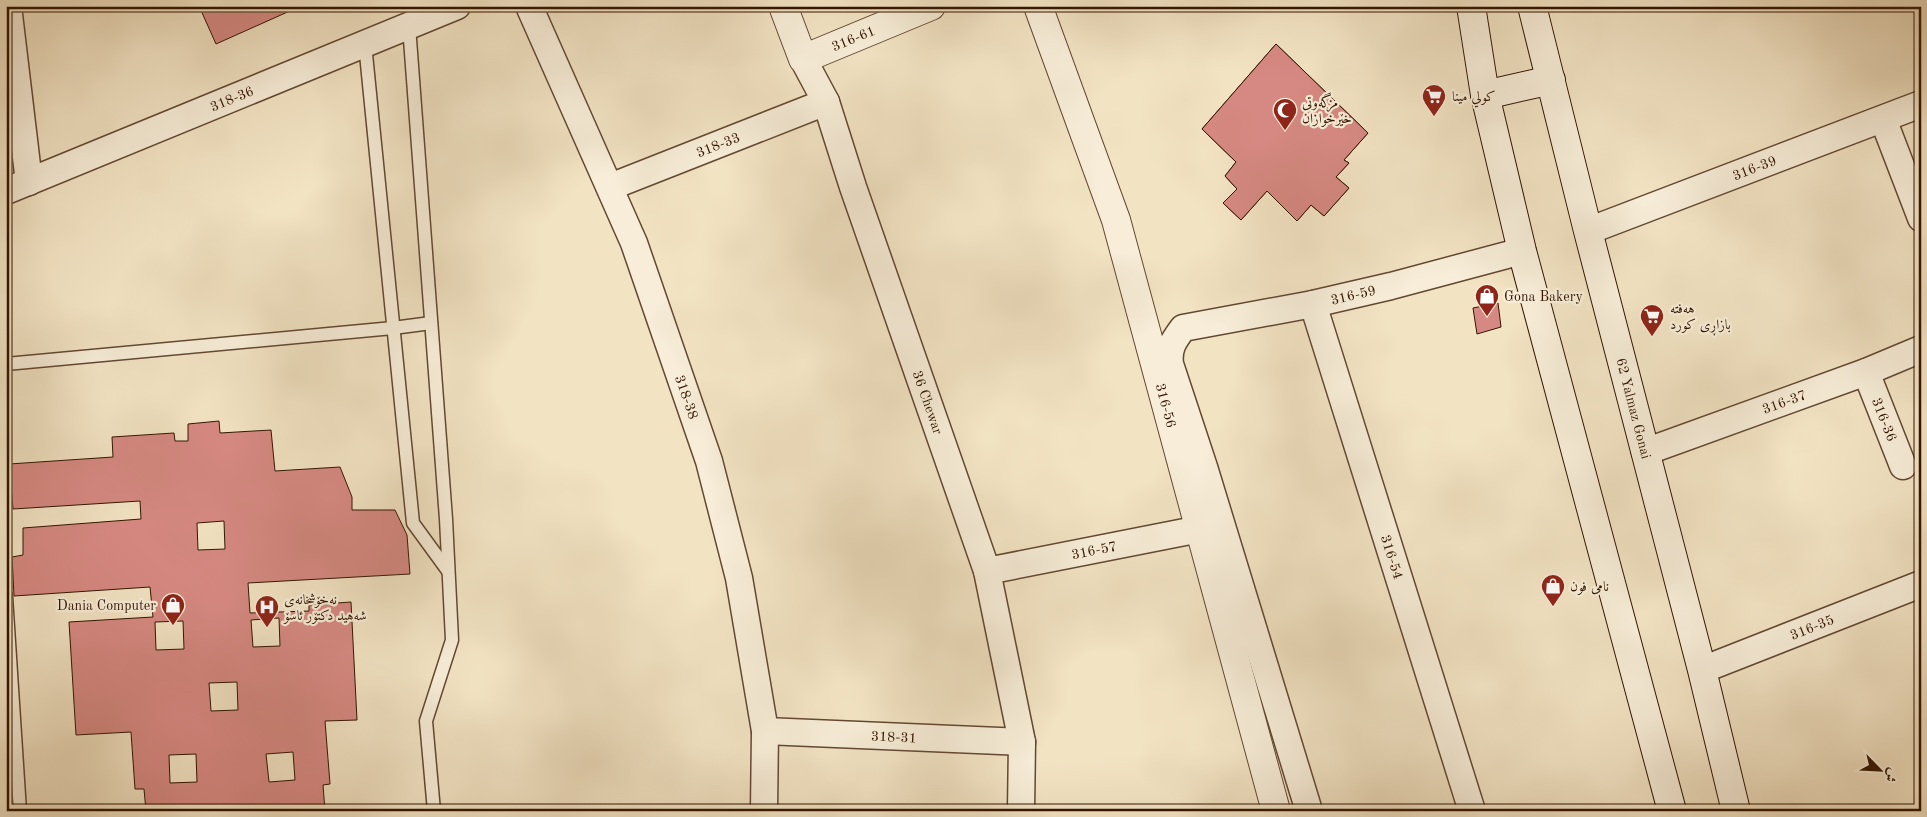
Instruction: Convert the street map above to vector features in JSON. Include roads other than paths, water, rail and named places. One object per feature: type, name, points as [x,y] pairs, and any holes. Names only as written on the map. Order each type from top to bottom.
[{"type":"main road","name":"36 Chewar","points":[[783,6],[803,59]]},
{"type":"main road","name":"316-61","points":[[803,59],[931,6]]},
{"type":"main road","name":"316-56","points":[[1038,6],[1116,220],[1276,811]]},
{"type":"main road","points":[[1471,6],[1485,95],[1522,251],[1672,811]]},
{"type":"main road","name":"62 Yalmaz Gonai","points":[[1532,6],[1588,231],[1702,670],[1736,811]]},
{"type":"main road","points":[[1485,95],[1551,80]]},
{"type":"street","points":[[8,6],[18,187]]},
{"type":"street","name":"318-36","points":[[18,187],[457,6]]},
{"type":"street","name":"318-38","points":[[529,6],[634,243],[709,461],[739,578],[765,731],[764,811]]},
{"type":"street","name":"36 Chewar","points":[[803,59],[826,102],[853,187],[987,571],[1022,742],[1021,811]]},
{"type":"street","name":"318-33","points":[[610,187],[826,102]]},
{"type":"street","name":"316-39","points":[[1588,231],[1921,104]]},
{"type":"street","points":[[1883,120],[1921,218]]},
{"type":"street","name":"316-59","points":[[1309,811],[1204,467],[1170,364],[1169,356],[1172,341],[1183,328],[1313,304],[1391,286],[1522,251]]},
{"type":"street","name":"316-54","points":[[1313,304],[1472,811]]},
{"type":"street","name":"316-37","points":[[1645,452],[1866,372],[1921,349]]},
{"type":"street","name":"316-36","points":[[1866,372],[1903,466]]},
{"type":"street","name":"316-57","points":[[987,571],[1200,529]]},
{"type":"street","name":"316-35","points":[[1702,670],[1919,592]]},
{"type":"street","name":"318-31","points":[[765,731],[1022,742]]},
{"type":"lane","points":[[409,26],[446,519],[452,640],[426,721],[434,811]]},
{"type":"lane","points":[[365,44],[413,523],[448,571]]},
{"type":"lane","points":[[6,364],[431,323]]},
{"type":"lane","points":[[6,596],[20,811]]},
{"type":"place","name":"كولي مينا","points":[[1434,117]]},
{"type":"place","name":"مزگەوتی خێرخوازان","points":[[1285,131]]},
{"type":"place","name":"Gona Bakery","points":[[1487,317]]},
{"type":"place","name":"هەفتە بازاڕی کورد","points":[[1652,337]]},
{"type":"place","name":"نامی فون","points":[[1553,607]]},
{"type":"place","name":"Dania Computer","points":[[173,626]]},
{"type":"place","name":"نەخۆشخانەی شەهید دکتۆر ئاسۆ","points":[[267,628]]}]
